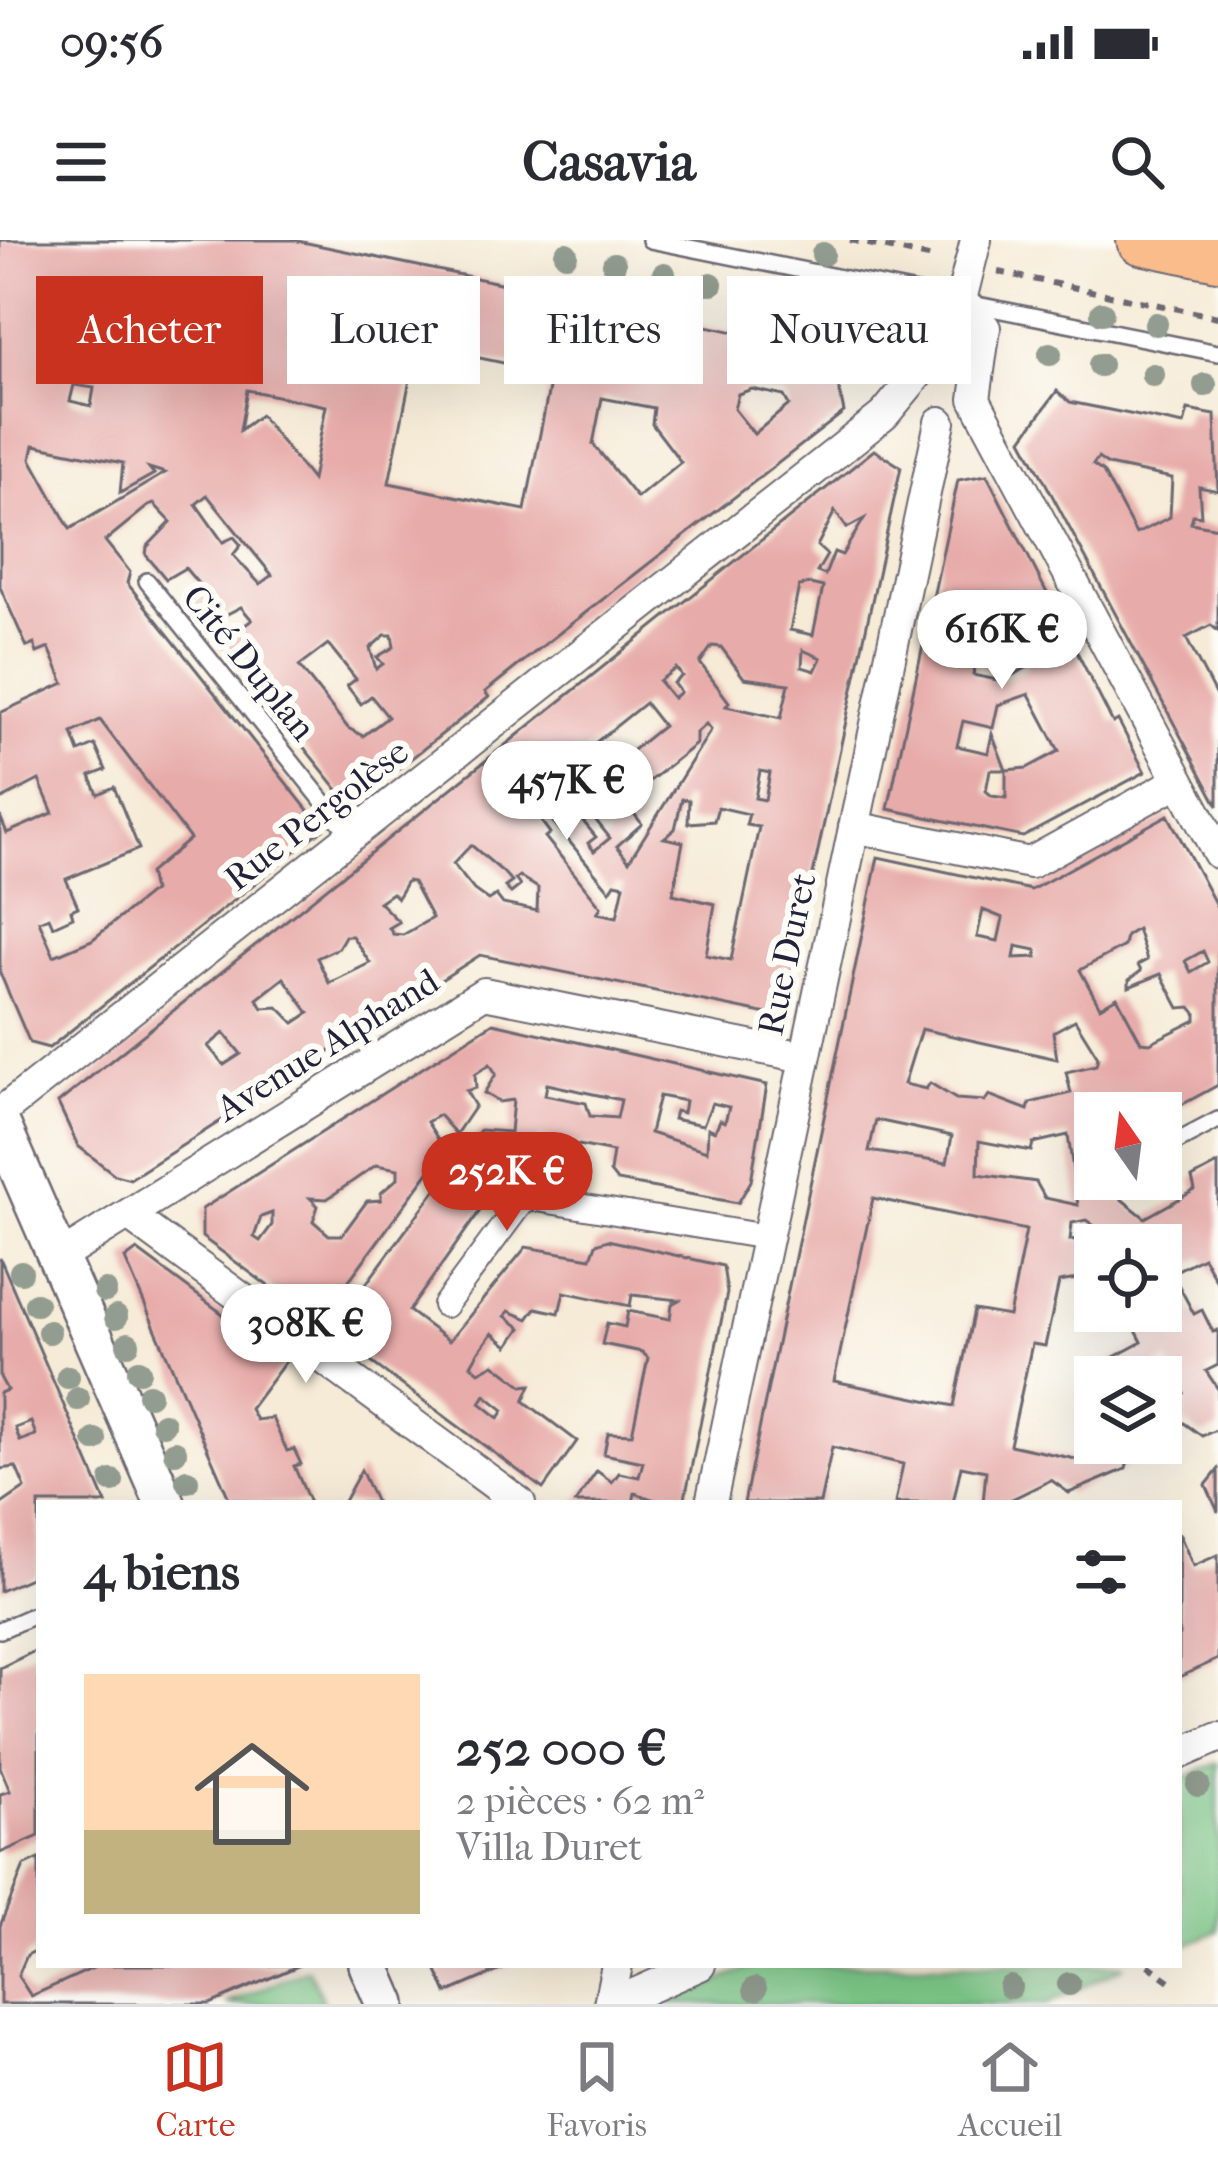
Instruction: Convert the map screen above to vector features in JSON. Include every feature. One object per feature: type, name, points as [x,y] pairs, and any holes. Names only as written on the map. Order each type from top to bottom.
[{"type":"main road","points":[[1141,240],[1218,256]]},
{"type":"street","points":[[967,276],[976,240]]},
{"type":"street","points":[[902,394],[940,422],[975,388],[985,328],[971,312]]},
{"type":"street","name":"Rue Pergolèse","points":[[0,1112],[884,415],[910,384]]},
{"type":"street","points":[[965,384],[975,388],[1218,853]]},
{"type":"street","name":"Rue Duret","points":[[712,1500],[940,422]]},
{"type":"street","points":[[854,827],[1030,863],[1179,781]]},
{"type":"street","name":"Avenue Alphand","points":[[58,1258],[484,993],[804,1058]]},
{"type":"street","points":[[0,1124],[164,1500]]},
{"type":"street","points":[[445,1305],[525,1197],[766,1237]]},
{"type":"street","points":[[130,1216],[516,1500]]},
{"type":"street","points":[[1182,1753],[1218,1737]]},
{"type":"street","points":[[370,1968],[386,2004]]},
{"type":"street","points":[[611,2004],[617,1968]]},
{"type":"street","points":[[611,2004],[693,1968]]},
{"type":"lane","points":[[650,240],[834,276]]},
{"type":"lane","points":[[971,303],[1218,352]]},
{"type":"lane","name":"Cité Duplan","points":[[147,581],[351,836]]},
{"type":"lane","points":[[1182,1139],[1218,1120]]},
{"type":"lane","points":[[0,1630],[36,1614]]},
{"type":"path","points":[[850,240],[873,245]]},
{"type":"path","points":[[1078,288],[1218,317]]},
{"type":"path","points":[[1152,1968],[1169,1981]]},
{"type":"green space","points":[[1218,1763],[1218,1931],[1182,1947],[1182,1779]]},
{"type":"green space","points":[[748,1968],[1121,1968],[1047,2004],[668,2004]]},
{"type":"green space","points":[[308,1969],[324,2004],[226,2004]]},
{"type":"building","points":[[0,240],[293,240],[466,276],[287,276],[287,384],[409,384],[389,483],[525,510],[550,384],[703,384],[703,325],[727,330],[727,384],[838,384],[844,412],[485,692],[489,697],[351,806],[220,643],[252,620],[241,607],[206,625],[187,604],[201,587],[185,568],[166,579],[146,555],[147,547],[171,522],[154,504],[105,541],[130,572],[127,583],[323,829],[49,1048],[30,1043],[0,973],[0,816],[7,833],[53,813],[39,780],[0,800],[0,713],[64,683],[49,648],[37,653],[34,644],[27,647],[0,587]],"holes":[[[74,385],[94,388],[91,406],[70,401]],[[752,389],[784,396],[789,405],[754,434],[734,409],[738,394]],[[247,390],[326,406],[312,480],[260,415],[240,430]],[[602,398],[654,408],[652,424],[681,462],[637,498],[593,444]],[[34,445],[123,463],[120,493],[154,474],[149,468],[165,473],[70,529],[31,459]],[[207,495],[272,575],[260,584],[233,555],[241,545],[234,537],[223,542],[196,504]],[[392,635],[394,647],[377,657],[383,664],[376,669],[370,648]],[[328,644],[356,679],[347,686],[361,704],[371,696],[388,717],[363,736],[348,728],[299,666]],[[100,720],[190,839],[149,873],[153,891],[92,940],[54,956],[39,921],[49,917],[53,926],[73,917],[71,910],[78,907],[66,879],[139,849],[114,787],[98,794],[90,776],[106,770],[95,745],[79,752],[72,733]]]},
{"type":"building","points":[[480,279],[504,284],[504,363],[480,358]]},
{"type":"building","points":[[1057,391],[1070,402],[1184,425],[1188,410],[1215,415],[1218,491],[1199,487],[1201,516],[1193,515],[1191,523],[1218,528],[1218,631],[1211,625],[1186,638],[1218,700],[1218,806],[1022,439]],"holes":[[[1098,458],[1108,465],[1172,478],[1170,517],[1136,534],[1103,472],[1093,465]]]},
{"type":"building","points":[[874,450],[901,467],[782,1017],[480,955],[130,1179],[115,1175],[78,1146],[58,1103]],"holes":[[[835,511],[847,528],[864,519],[842,555],[834,552],[825,575],[817,572],[827,555],[817,546]],[[810,584],[823,587],[813,635],[790,630],[799,586]],[[712,646],[721,647],[744,678],[789,684],[781,718],[726,706],[729,702],[700,663]],[[803,650],[821,658],[815,671],[802,667]],[[676,668],[682,676],[673,683],[680,692],[673,698],[659,681]],[[645,703],[663,726],[603,774],[585,751]],[[706,724],[711,730],[629,861],[617,846],[642,824],[629,807],[640,800],[637,791],[696,744],[696,733]],[[554,768],[610,838],[594,851],[588,843],[596,837],[554,786],[536,801],[610,891],[615,883],[624,885],[617,917],[597,913],[601,907],[545,837],[550,833],[521,794]],[[760,771],[770,773],[765,800],[755,798]],[[682,799],[689,800],[688,823],[714,821],[718,807],[749,814],[746,825],[759,827],[731,960],[706,955],[715,904],[673,894],[683,842],[664,838],[675,829]],[[471,845],[512,882],[505,887],[511,893],[520,886],[515,879],[519,876],[538,888],[537,911],[503,904],[496,895],[488,900],[453,864]],[[407,881],[413,882],[432,918],[403,935],[393,934],[389,928],[399,922],[379,902],[392,893],[397,898]],[[345,936],[352,936],[370,963],[329,983],[317,958],[338,948]],[[284,978],[309,1013],[294,1023],[278,1007],[263,1008],[257,999]],[[224,1033],[241,1054],[224,1065],[208,1046]]]},
{"type":"building","points":[[987,475],[1113,723],[1118,720],[1145,772],[1023,837],[888,809],[958,480]],"holes":[[[1008,630],[1028,667],[1002,681],[973,675],[981,634],[995,637]],[[1029,694],[1059,751],[1027,768],[1006,770],[992,734],[988,753],[957,746],[963,721],[993,728],[998,705]],[[990,770],[1006,770],[1006,798],[986,791]]]},
{"type":"building","points":[[1168,815],[1218,909],[1218,1085],[1182,1105],[1182,1092],[1074,1092],[1074,1177],[1068,1135],[1033,1143],[1031,1151],[979,1141],[978,1174],[1036,1182],[1045,1198],[1078,1205],[1077,1200],[1122,1200],[1145,1218],[1182,1200],[1195,1190],[1192,1178],[1218,1164],[1218,1284],[1203,1257],[1182,1268],[1182,1224],[1072,1223],[1074,1280],[1059,1282],[1045,1346],[1032,1344],[1010,1445],[1074,1459],[1074,1464],[1127,1464],[1126,1469],[1069,1493],[1051,1480],[1010,1500],[983,1500],[986,1471],[961,1466],[954,1500],[896,1500],[903,1464],[832,1447],[821,1500],[745,1500],[878,857],[1031,890]],"holes":[[[983,910],[1003,918],[998,941],[977,937]],[[1137,929],[1147,960],[1138,965],[1141,971],[1129,980],[1129,987],[1161,974],[1179,1008],[1191,1007],[1196,1013],[1196,1020],[1150,1043],[1141,1042],[1117,997],[1100,1007],[1080,970],[1124,946],[1126,936]],[[1016,946],[1036,950],[1037,957],[1014,958]],[[1203,951],[1208,962],[1191,972],[1185,961]],[[1075,1020],[1098,1057],[1096,1065],[1066,1072],[1071,1093],[1030,1103],[1028,1110],[989,1095],[985,1101],[956,1099],[930,1083],[926,1089],[904,1084],[921,1029],[1057,1059],[1053,1032]],[[876,1120],[952,1136],[947,1163],[869,1151]],[[873,1198],[1026,1230],[1009,1316],[974,1310],[954,1406],[834,1381]]]},
{"type":"building","points":[[493,1023],[767,1085],[751,1181],[738,1203],[617,1181],[610,1172],[613,1152],[539,1137],[535,1151],[511,1167],[409,1311],[449,1341],[526,1247],[591,1258],[596,1244],[608,1240],[723,1266],[727,1293],[685,1500],[655,1500],[635,1493],[634,1500],[577,1500],[597,1471],[612,1482],[619,1473],[639,1477],[643,1462],[604,1454],[608,1433],[632,1434],[648,1358],[642,1352],[602,1344],[607,1323],[625,1327],[628,1311],[670,1319],[672,1304],[679,1300],[632,1295],[630,1306],[564,1292],[559,1313],[536,1308],[528,1319],[509,1311],[505,1316],[521,1328],[508,1346],[492,1333],[479,1351],[471,1365],[479,1372],[494,1364],[523,1386],[531,1385],[524,1401],[577,1441],[543,1489],[202,1237],[202,1209]],"holes":[[[490,1064],[496,1074],[484,1093],[499,1102],[513,1100],[510,1132],[480,1130],[360,1292],[347,1283],[445,1150],[427,1122],[439,1115],[456,1134],[475,1106],[466,1091],[476,1088],[475,1074]],[[547,1084],[621,1100],[617,1118],[590,1116],[586,1103],[545,1095]],[[659,1096],[685,1101],[683,1113],[675,1111],[673,1119],[703,1125],[712,1103],[729,1107],[725,1122],[720,1120],[715,1131],[708,1128],[707,1151],[650,1133]],[[376,1165],[398,1169],[398,1178],[381,1193],[381,1200],[367,1201],[342,1235],[329,1235],[313,1221],[318,1206],[310,1198],[327,1199]],[[272,1213],[272,1225],[260,1241],[254,1237],[261,1217]],[[485,1395],[504,1410],[499,1418],[480,1403]]]},
{"type":"building","points":[[137,1250],[286,1361],[250,1409],[256,1420],[272,1418],[287,1451],[294,1449],[301,1464],[294,1466],[309,1500],[230,1500],[125,1259]]},
{"type":"building","points":[[0,1258],[105,1500],[36,1500],[36,1575],[0,1591],[0,1505],[25,1488],[16,1467],[0,1469],[0,1393],[7,1390],[0,1377]],"holes":[[[31,1422],[36,1435],[20,1441],[15,1428]]]},
{"type":"building","points":[[1182,1292],[1194,1314],[1202,1310],[1213,1332],[1218,1330],[1218,1365],[1206,1371],[1218,1389],[1218,1429],[1202,1436],[1182,1424],[1182,1356],[1116,1356],[1142,1342],[1137,1332],[1182,1332]]},
{"type":"building","points":[[361,1470],[375,1500],[345,1500]]},
{"type":"building","points":[[1218,1470],[1218,1512],[1206,1485]]},
{"type":"building","points":[[1182,1540],[1193,1566],[1218,1555],[1218,1659],[1182,1676]]},
{"type":"building","points":[[36,1650],[36,1837],[0,1853],[0,1794],[10,1791],[0,1767],[0,1668]]},
{"type":"building","points":[[36,1860],[36,1950],[27,1955],[18,1976],[31,1996],[93,1968],[293,1968],[210,2004],[0,2004],[0,1926],[24,1866]]},
{"type":"building","points":[[435,1968],[505,1968],[447,1993]]}]
